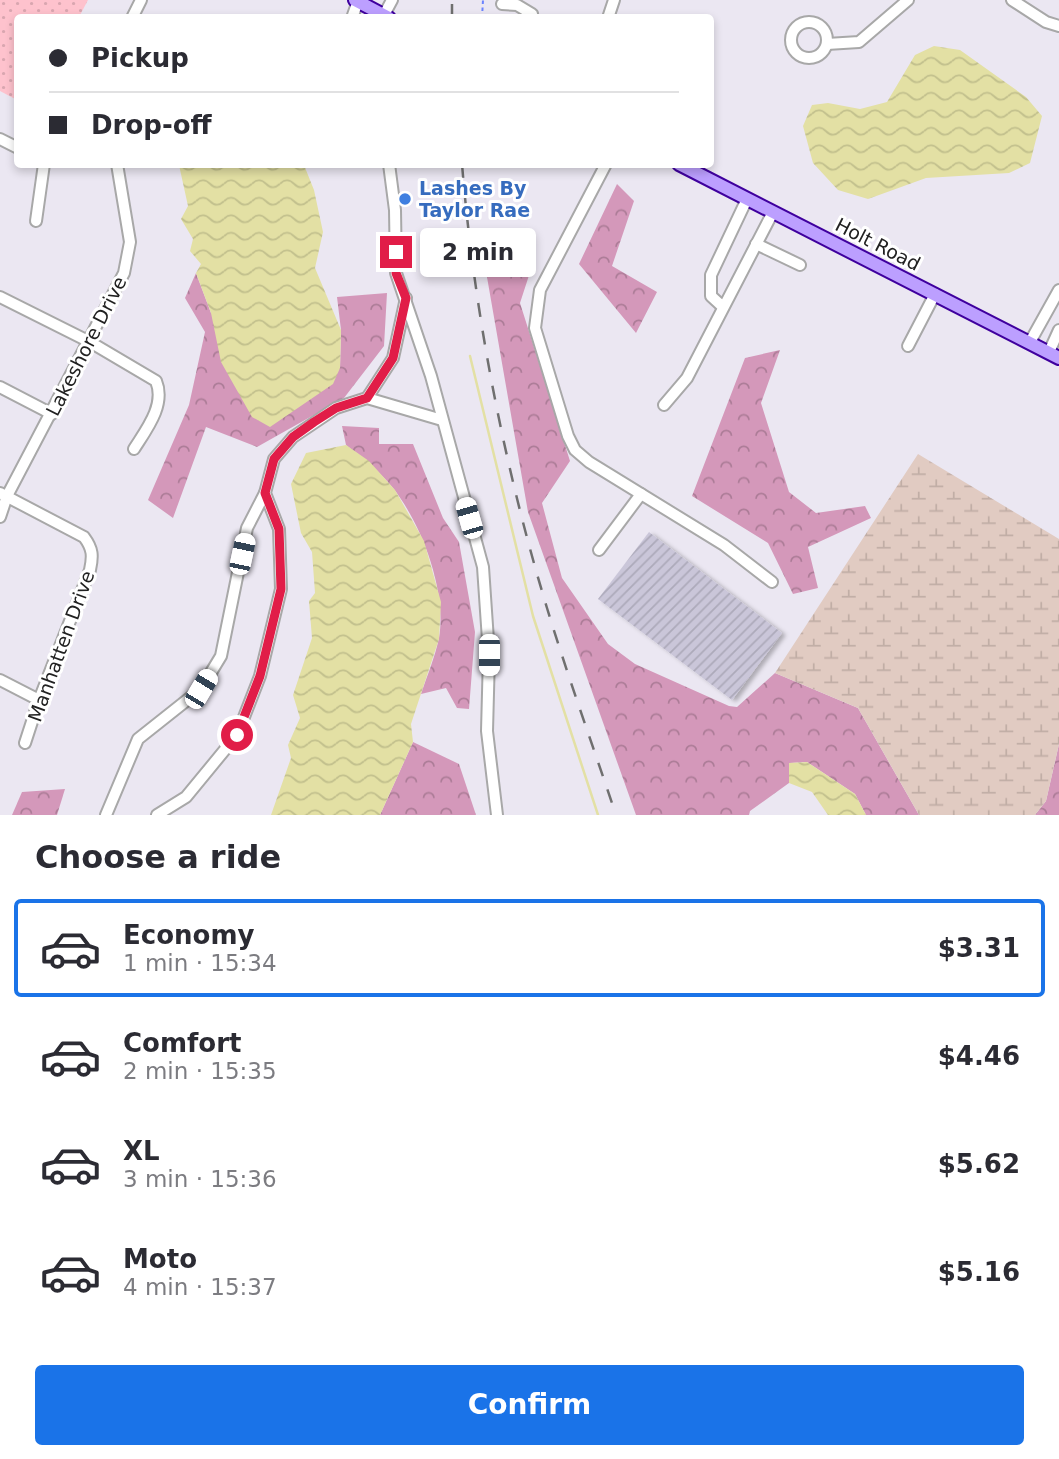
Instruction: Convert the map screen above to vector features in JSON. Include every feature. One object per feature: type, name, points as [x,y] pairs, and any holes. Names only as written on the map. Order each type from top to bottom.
[{"type":"main road","points":[[357,1],[383,14]]},
{"type":"main road","name":"Holt Road","points":[[687,168],[1054,355]]},
{"type":"street","points":[[827,44],[859,42],[908,0]]},
{"type":"street","points":[[1012,0],[1045,22],[1059,26]]},
{"type":"street","points":[[502,7],[517,5],[532,14]]},
{"type":"street","points":[[36,221],[43,168]]},
{"type":"street","name":"Lakeshore Drive","points":[[0,517],[4,495],[52,414],[90,342],[116,291],[128,257],[130,242],[118,168]]},
{"type":"street","points":[[389,168],[396,273],[431,376],[483,567],[489,655],[487,731],[497,815]]},
{"type":"street","points":[[604,168],[540,290],[535,328],[568,436],[575,450],[589,462],[724,545],[772,582]]},
{"type":"street","points":[[723,307],[711,296],[710,275],[747,199]]},
{"type":"street","points":[[664,405],[687,378],[773,212]]},
{"type":"street","points":[[756,244],[800,265]]},
{"type":"street","points":[[1030,342],[1059,290]]},
{"type":"street","points":[[908,346],[935,294]]},
{"type":"street","points":[[0,297],[90,342],[156,381],[159,397],[156,412],[134,449]]},
{"type":"street","points":[[367,398],[393,358],[406,298]]},
{"type":"street","points":[[1054,355],[1059,330]]},
{"type":"street","points":[[0,387],[52,414]]},
{"type":"street","points":[[106,815],[138,739],[201,689],[220,656],[247,528],[265,493],[274,459],[293,437],[336,408],[367,398],[442,420]]},
{"type":"street","points":[[157,815],[186,797],[237,735],[260,676],[281,589],[279,529],[265,493]]},
{"type":"street","points":[[599,550],[641,494]]},
{"type":"street","name":"Manhatten Drive","points":[[4,495],[84,537],[92,547],[93,558],[25,743]]},
{"type":"street","points":[[0,680],[39,700]]},
{"type":"green space","points":[[617,184],[634,201],[612,266],[657,292],[636,333],[579,264]]},
{"type":"green space","points":[[480,237],[492,239],[534,260],[520,303],[570,461],[542,503],[562,578],[608,644],[635,664],[729,706],[737,707],[775,673],[858,708],[919,815],[866,815],[855,794],[807,762],[790,763],[789,783],[750,811],[749,815],[636,815],[528,512]]},
{"type":"green space","points":[[196,273],[211,313],[340,368],[341,330],[337,297],[387,293],[384,346],[344,398],[257,447],[206,427],[173,518],[148,500],[189,405],[205,332],[185,298]]},
{"type":"green space","points":[[780,350],[761,403],[789,492],[816,513],[865,506],[871,518],[808,547],[818,588],[793,594],[768,543],[692,496],[745,358]]},
{"type":"green space","points":[[342,426],[379,428],[379,444],[413,444],[443,518],[459,542],[475,632],[469,709],[457,708],[446,688],[421,694],[439,638],[441,620],[436,580],[430,559],[404,503],[382,476],[346,445]]},
{"type":"green space","points":[[918,454],[1059,539],[1059,744],[1046,801],[1035,815],[919,815],[858,708],[775,673]]},
{"type":"green space","points":[[413,742],[459,764],[476,815],[380,815]]},
{"type":"green space","points":[[1059,744],[1059,815],[1035,815],[1046,801]]},
{"type":"green space","points":[[65,789],[57,815],[12,815],[22,792]]},
{"type":"shaded area","points":[[0,0],[88,0],[81,14],[14,14],[14,98],[0,91]]},
{"type":"water","points":[[934,46],[960,50],[1026,97],[1042,116],[1030,163],[1009,173],[926,178],[868,199],[838,190],[813,163],[803,126],[812,105],[828,103],[860,109],[887,102],[915,55]]},
{"type":"water","points":[[180,168],[305,168],[314,190],[323,232],[315,268],[341,330],[340,368],[333,384],[270,427],[252,417],[221,362],[211,313],[196,273],[201,264],[190,251],[193,239],[181,219],[188,206]]},
{"type":"water","points":[[346,445],[369,461],[395,490],[424,541],[441,602],[439,639],[411,724],[413,742],[380,815],[271,815],[291,758],[288,745],[300,718],[293,695],[312,638],[309,601],[315,593],[312,552],[301,533],[291,484],[306,453]]},
{"type":"water","points":[[807,762],[855,794],[866,815],[828,815],[812,792],[789,783],[789,763]]},
{"type":"building","points":[[649,532],[782,633],[732,700],[598,599]]},
{"type":"waterway","points":[[470,356],[533,616],[598,815]]},
{"type":"railway","points":[[452,0],[452,14]]},
{"type":"railway","points":[[462,168],[483,332],[517,500],[555,634],[616,815]]},
{"type":"place","name":"Lashes By Taylor Rae","points":[[405,199]]},
{"type":"route","points":[[237,735],[260,676],[281,589],[279,529],[265,493],[274,459],[293,437],[314,422],[336,408],[367,398],[393,358],[406,298],[396,273],[396,252]]}]
